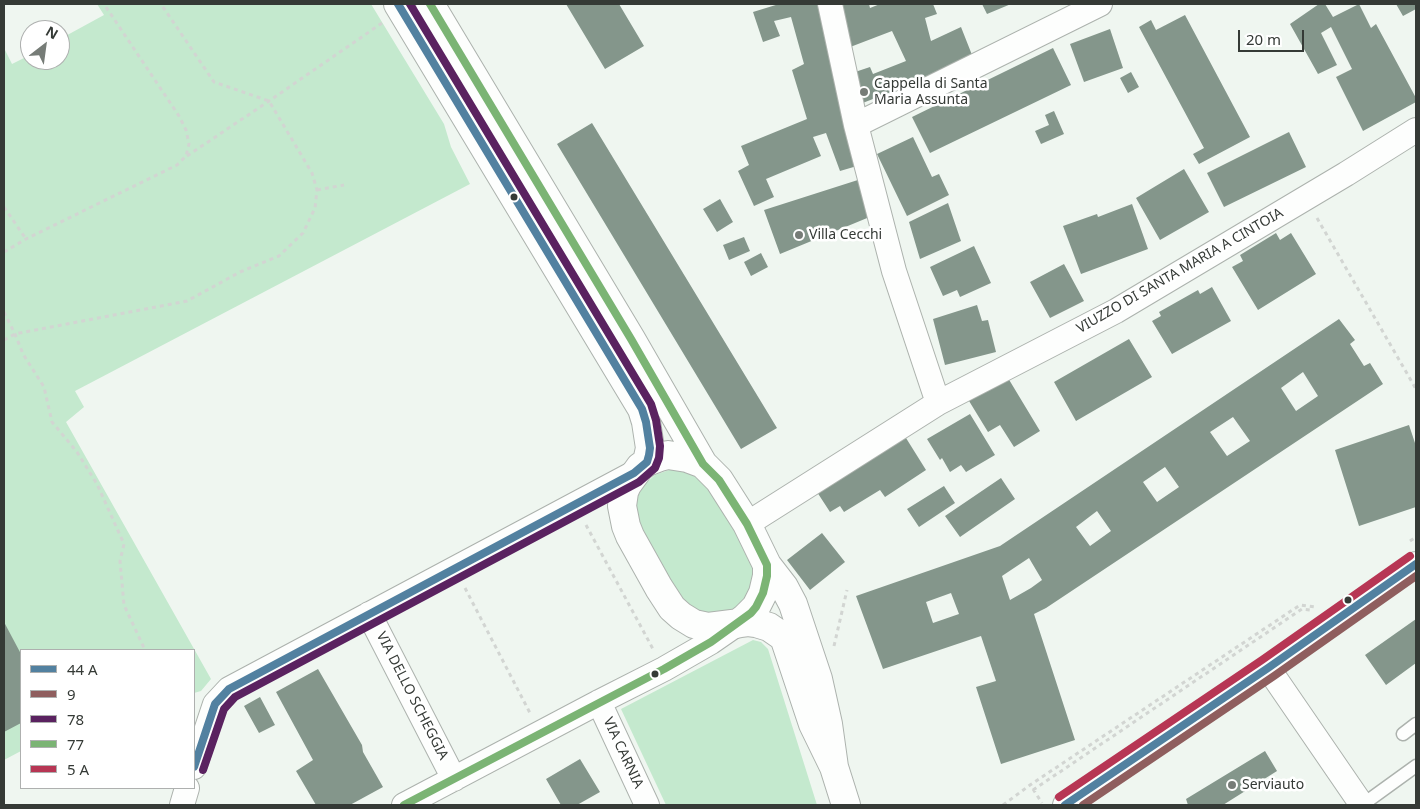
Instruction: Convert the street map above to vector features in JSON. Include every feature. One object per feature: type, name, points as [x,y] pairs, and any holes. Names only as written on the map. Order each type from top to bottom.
[{"type":"street","points":[[430,4],[631,339],[703,464],[725,488],[747,524],[767,565],[784,587],[793,604],[818,679],[828,724],[834,767]]},
{"type":"street","points":[[830,4],[856,126],[894,271],[938,403]]},
{"type":"street","points":[[856,126],[1100,4]]},
{"type":"street","points":[[391,12],[642,409],[650,448],[641,468],[626,485],[622,506],[626,526],[634,545],[672,608],[681,616],[701,626],[718,627],[748,622],[764,624],[777,632],[785,640],[813,724],[834,767],[846,805]]},
{"type":"street","name":"VIUZZO DI SANTA MARIA A CINTOIA","points":[[747,524],[938,403],[1116,311],[1416,130]]},
{"type":"street","points":[[195,764],[215,704],[229,689],[660,457],[668,455],[687,458],[703,464]]},
{"type":"street","points":[[1065,805],[1268,668],[1412,554]]},
{"type":"street","points":[[404,805],[671,665],[711,642],[751,613],[766,585],[767,565]]},
{"type":"street","name":"VIA DELLO SCHEGGIA","points":[[369,614],[454,778]]},
{"type":"street","points":[[1268,668],[1362,805]]},
{"type":"street","name":"VIA CARNIA","points":[[599,702],[647,805]]},
{"type":"street","points":[[182,805],[187,789]]},
{"type":"lane","points":[[1403,734],[1416,724]]},
{"type":"lane","points":[[1362,805],[1416,766]]},
{"type":"path","points":[[104,4],[179,116],[186,130],[189,144],[186,156]]},
{"type":"path","points":[[4,340],[15,334],[187,300],[240,272],[279,256],[303,233],[315,208],[317,190],[312,172],[269,102],[214,82],[162,4]]},
{"type":"path","points":[[4,252],[26,239],[177,165],[186,156],[269,102],[391,12]]},
{"type":"path","points":[[317,190],[344,185]]},
{"type":"path","points":[[1306,198],[1416,389]]},
{"type":"path","points":[[4,207],[26,239]]},
{"type":"path","points":[[4,312],[23,354],[44,387],[52,422],[77,452],[97,484],[124,544],[120,561],[124,605],[145,649]]},
{"type":"path","points":[[585,524],[657,656]]},
{"type":"path","points":[[1412,554],[1416,537]]},
{"type":"path","points":[[462,583],[532,716]]},
{"type":"path","points":[[1003,805],[1030,785],[1300,605],[1320,609],[1302,609],[1033,790]]},
{"type":"path","points":[[1030,785],[1044,805]]},
{"type":"green space","points":[[97,4],[371,4],[444,124],[451,147],[470,184],[75,391],[84,407],[66,422],[194,649],[20,649],[20,752],[4,760],[4,48],[12,64],[20,60],[20,70],[70,70],[70,34],[104,15]]},
{"type":"green space","points":[[669,470],[681,470],[692,474],[708,487],[751,559],[753,579],[749,592],[743,603],[734,610],[724,614],[698,613],[678,595],[636,525],[636,501],[640,492],[655,475]]},
{"type":"green space","points":[[753,640],[761,642],[768,649],[817,805],[666,805],[621,709]]},
{"type":"green space","points":[[195,651],[211,679],[201,691],[195,693]]},
{"type":"building","points":[[566,4],[619,4],[644,46],[605,69]]},
{"type":"building","points":[[779,4],[821,4],[857,166],[840,171],[826,133],[813,137],[821,156],[766,179],[774,197],[754,206],[738,171],[749,165],[741,146],[807,119],[792,70],[804,64],[791,17],[774,21],[780,36],[763,42],[753,12]]},
{"type":"building","points":[[834,4],[869,4],[870,8],[880,4],[933,4],[937,14],[925,18],[931,41],[961,27],[974,60],[860,104],[852,73],[870,67],[873,74],[906,61],[892,31],[845,49]]},
{"type":"building","points":[[982,4],[1011,4],[987,14]]},
{"type":"building","points":[[1319,4],[1325,4],[1333,17],[1359,4],[1371,28],[1376,24],[1416,98],[1416,102],[1363,131],[1336,77],[1352,69],[1331,27],[1321,33],[1337,65],[1318,74],[1290,24]]},
{"type":"building","points":[[1396,4],[1416,4],[1416,9],[1403,16]]},
{"type":"building","points":[[1185,15],[1250,137],[1199,164],[1193,154],[1204,148],[1139,27],[1151,20],[1156,30]]},
{"type":"building","points":[[1110,29],[1123,68],[1084,82],[1070,44]]},
{"type":"building","points":[[1053,48],[1071,85],[930,153],[912,117]]},
{"type":"building","points":[[1131,72],[1139,87],[1128,93],[1120,78]]},
{"type":"building","points":[[1054,111],[1064,134],[1041,144],[1035,131],[1049,125],[1045,115]]},
{"type":"building","points":[[592,123],[777,428],[741,449],[557,144]]},
{"type":"building","points":[[1289,132],[1306,167],[1224,207],[1207,173]]},
{"type":"building","points":[[913,137],[932,177],[939,174],[949,195],[907,216],[877,154]]},
{"type":"building","points":[[1184,169],[1209,212],[1160,240],[1136,198]]},
{"type":"building","name":"Villa Cecchi","points":[[861,179],[872,216],[780,254],[764,210]]},
{"type":"building","points":[[720,199],[733,222],[717,232],[703,209]]},
{"type":"building","points":[[948,203],[961,241],[920,259],[909,222]]},
{"type":"building","points":[[1132,204],[1148,249],[1081,274],[1063,226],[1097,214],[1098,217]]},
{"type":"building","points":[[1276,233],[1280,240],[1291,233],[1316,274],[1258,310],[1232,267],[1243,261],[1240,255]]},
{"type":"building","points":[[744,237],[750,251],[729,260],[723,245]]},
{"type":"building","points":[[974,246],[991,283],[960,297],[957,290],[943,296],[930,267]]},
{"type":"building","points":[[761,253],[768,267],[751,276],[744,262]]},
{"type":"building","points":[[1064,264],[1084,301],[1050,318],[1030,282]]},
{"type":"building","points":[[1212,287],[1231,321],[1172,354],[1152,321],[1161,316],[1159,312],[1198,290],[1200,294]]},
{"type":"building","points":[[977,305],[982,321],[988,320],[996,352],[945,365],[933,319]]},
{"type":"building","points":[[1339,319],[1355,340],[1350,344],[1364,366],[1370,363],[1383,384],[1046,608],[1034,614],[1075,740],[1001,764],[976,687],[996,681],[981,636],[883,669],[856,596],[1000,546]],"holes":[[[1303,372],[1318,396],[1296,411],[1281,388]],[[1233,417],[1250,441],[1227,456],[1210,432]],[[1165,467],[1179,487],[1157,502],[1143,482]],[[1097,511],[1111,531],[1090,546],[1076,527]],[[1029,558],[1042,580],[1010,600],[1002,576]],[[951,593],[959,614],[933,623],[926,602]]]},
{"type":"building","points":[[1129,339],[1152,377],[1076,421],[1054,382]]},
{"type":"building","points":[[1005,373],[1040,431],[1014,447],[1000,425],[988,432],[966,396]]},
{"type":"building","points":[[970,414],[995,455],[966,472],[961,465],[950,472],[927,439]]},
{"type":"building","points":[[1409,425],[1416,446],[1416,507],[1359,526],[1335,450]]},
{"type":"building","points":[[906,438],[926,470],[885,497],[880,490],[844,512],[840,506],[830,512],[817,492]]},
{"type":"building","points":[[1001,478],[1015,499],[960,537],[945,516]]},
{"type":"building","points":[[944,486],[955,503],[919,527],[907,509]]},
{"type":"building","points":[[822,533],[845,562],[810,590],[787,560]]},
{"type":"building","points":[[1416,619],[1416,663],[1386,685],[1365,655]]},
{"type":"building","points":[[4,622],[20,652],[20,724],[4,732]]},
{"type":"building","points":[[318,669],[362,745],[363,752],[383,787],[350,805],[316,805],[296,771],[313,760],[276,692]]},
{"type":"building","points":[[260,697],[275,725],[259,733],[244,706]]},
{"type":"building","name":"Serviauto","points":[[1265,751],[1277,771],[1223,805],[1188,805],[1186,799]]},
{"type":"building","points":[[580,759],[600,792],[577,805],[561,805],[546,779]]},
{"type":"transit line","points":[[195,764],[215,704],[229,689],[634,473],[647,462],[649,455],[650,448],[642,409],[398,4]]},
{"type":"transit line","name":"78","points":[[203,770],[224,709],[235,697],[639,482],[655,468],[659,458],[660,446],[656,420],[651,404],[410,4]]},
{"type":"transit line","name":"77","points":[[404,805],[664,669],[711,642],[751,613],[763,593],[767,576],[767,565],[747,524],[719,480],[703,464],[631,339],[430,4]]},
{"type":"transit line","points":[[1059,797],[1262,660],[1410,556]]},
{"type":"transit line","points":[[1065,805],[1268,668],[1416,564]]},
{"type":"transit line","name":"9","points":[[1083,805],[1274,676],[1416,576]]},
{"type":"place","name":"Cappella di Santa Maria Assunta","points":[[864,92]]},
{"type":"place","name":"Villa Cecchi","points":[[799,235]]},
{"type":"place","name":"Serviauto","points":[[1232,785]]}]
